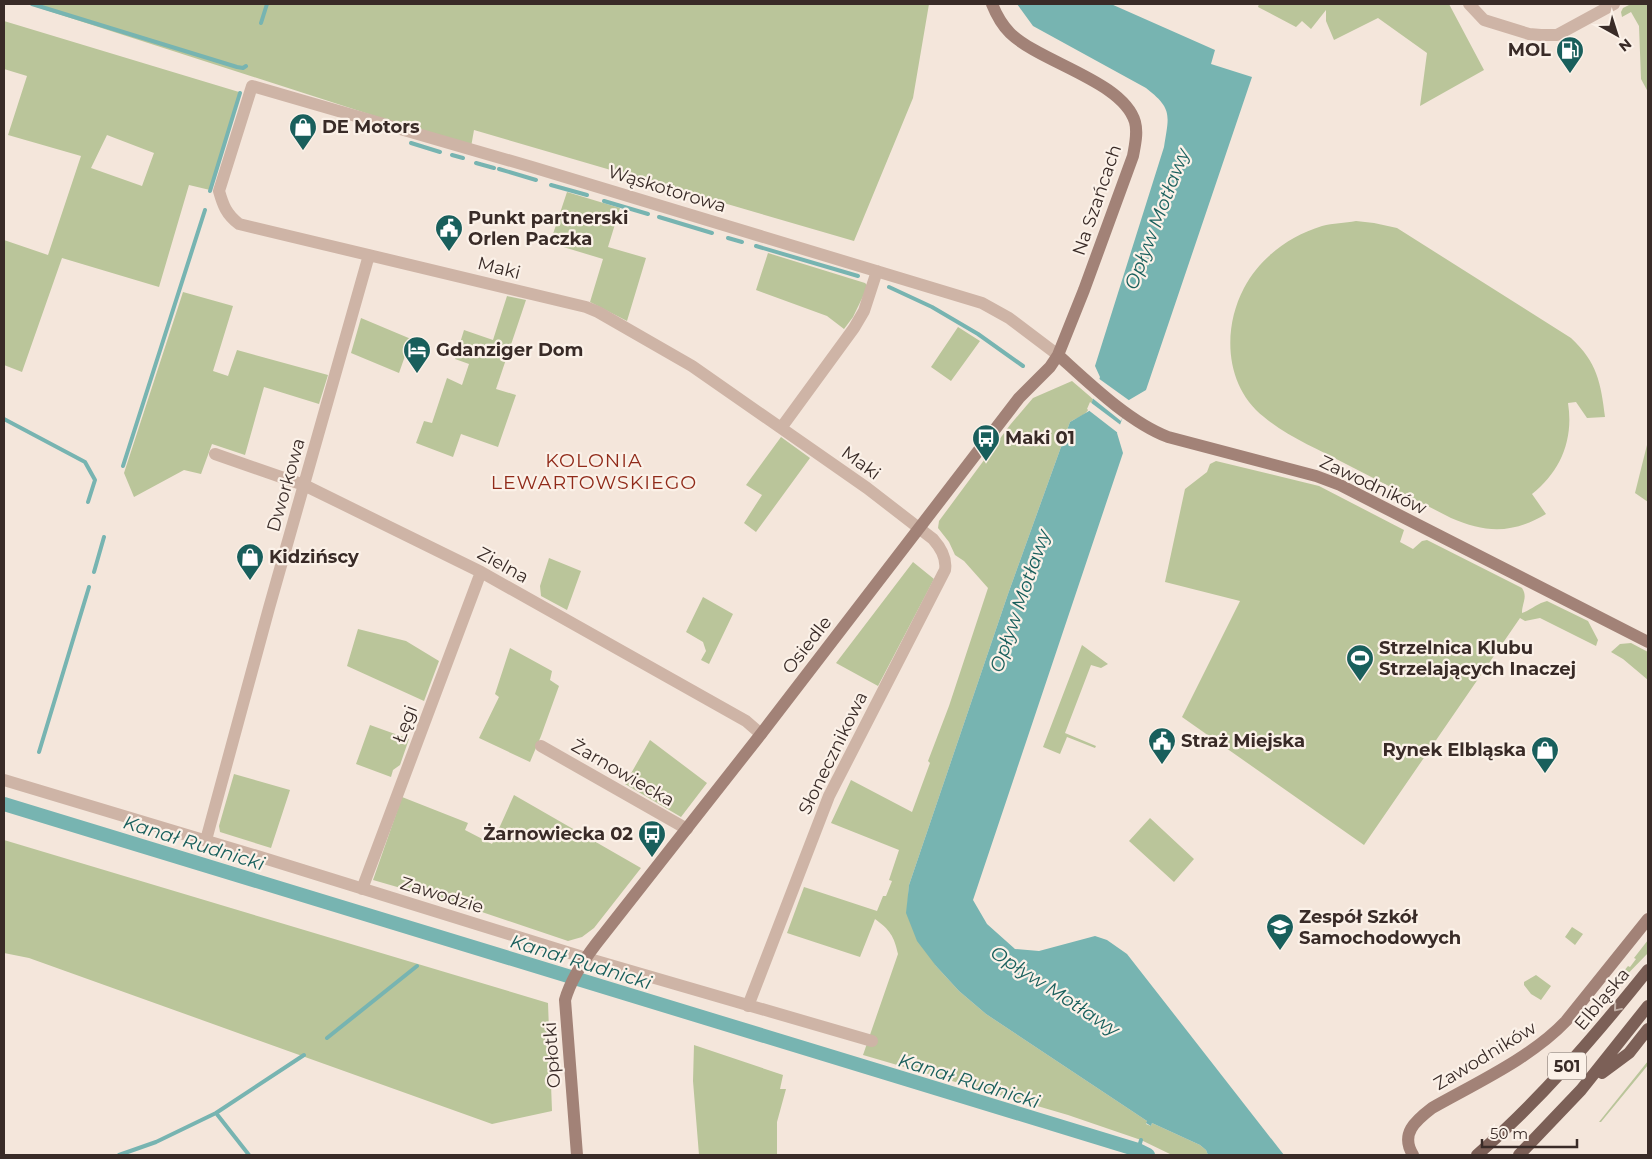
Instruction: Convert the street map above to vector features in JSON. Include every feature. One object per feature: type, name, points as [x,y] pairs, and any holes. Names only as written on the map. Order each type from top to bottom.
[{"type":"main road","name":"Elbląska","points":[[1477,1155],[1561,1073],[1648,970]]},
{"type":"main road","name":"501","points":[[1519,1155],[1580,1090],[1648,1006]]},
{"type":"main road","points":[[1580,1090],[1629,1052],[1648,1029]]},
{"type":"street","name":"Na Szańcach","points":[[992,4],[998,18],[1010,33],[1035,51],[1114,94],[1125,104],[1135,122],[1136,136],[1133,156],[1058,355]]},
{"type":"street","points":[[1470,4],[1484,20],[1529,34],[1541,35],[1558,34],[1614,4]]},
{"type":"street","name":"Wąskotorowa","points":[[252,86],[439,140],[982,303],[1009,318],[1058,355]]},
{"type":"street","name":"Maki","points":[[252,86],[219,190],[223,207],[230,217],[239,224],[586,307],[598,312],[692,366],[867,488],[919,529]]},
{"type":"street","name":"Dworkowa","points":[[206,840],[369,255]]},
{"type":"street","points":[[782,428],[864,312],[877,271]]},
{"type":"street","name":"Zawodników","points":[[1058,355],[1093,387],[1147,428],[1168,437],[1316,476],[1340,485],[1648,642]]},
{"type":"street","name":"Osiedle","points":[[586,958],[1019,398],[1050,367],[1058,355]]},
{"type":"street","name":"Zielna","points":[[215,454],[304,485],[482,572],[746,721],[761,734]]},
{"type":"street","name":"Słonecznikowa","points":[[748,1006],[829,796],[945,570],[946,565],[940,547],[933,539],[919,529]]},
{"type":"street","name":"Łęgi","points":[[362,889],[482,572]]},
{"type":"street","name":"Żarnowiecka","points":[[541,746],[687,829]]},
{"type":"street","name":"Zawodzie","points":[[4,780],[206,840],[586,958],[872,1041]]},
{"type":"street","name":"Zawodników","points":[[1413,1155],[1408,1146],[1410,1132],[1416,1120],[1432,1108],[1532,1051],[1555,1033],[1648,918]]},
{"type":"street","name":"Opłotki","points":[[577,1155],[565,1000],[570,984],[586,958]]},
{"type":"green space","points":[[27,4],[929,4],[913,98],[854,241],[474,130],[471,147]]},
{"type":"green space","points":[[1259,4],[1449,4],[1484,70],[1420,106],[1427,53],[1378,18],[1334,40],[1326,21],[1326,10],[1311,29],[1302,21],[1296,27],[1258,7]]},
{"type":"green space","points":[[1631,4],[1648,4],[1648,92],[1641,79],[1639,26],[1631,12],[1622,17],[1621,12],[1623,8]]},
{"type":"green space","points":[[4,21],[239,92],[210,190],[189,185],[159,287],[62,258],[22,372],[4,365],[4,240],[48,255],[81,156],[8,135],[27,76],[4,69]],"holes":[[[107,135],[154,153],[142,186],[91,168]]]},
{"type":"green space","points":[[567,192],[620,208],[608,247],[646,258],[627,321],[590,302],[603,259],[550,243]]},
{"type":"green space","points":[[1356,221],[1397,228],[1571,338],[1587,356],[1599,383],[1605,417],[1587,418],[1576,402],[1568,403],[1569,430],[1563,454],[1550,476],[1532,494],[1546,514],[1522,525],[1499,529],[1476,527],[1451,518],[1283,431],[1264,417],[1241,390],[1231,357],[1230,339],[1237,304],[1251,277],[1267,258],[1298,236],[1322,226]]},
{"type":"green space","points":[[768,253],[865,283],[868,286],[853,317],[844,329],[827,316],[756,290]]},
{"type":"green space","points":[[183,292],[233,306],[213,371],[228,376],[237,350],[328,375],[319,404],[264,387],[245,455],[212,444],[201,474],[184,470],[134,497],[124,473]]},
{"type":"green space","points":[[507,296],[526,300],[496,389],[516,395],[498,447],[461,434],[453,457],[416,443],[424,421],[432,423],[447,378],[462,385],[469,364],[455,359],[464,330],[493,340]]},
{"type":"green space","points":[[361,318],[411,339],[399,373],[351,353]]},
{"type":"green space","points":[[958,327],[980,341],[951,381],[931,367]]},
{"type":"green space","points":[[1072,381],[1093,399],[1087,411],[1070,422],[1008,594],[909,885],[907,913],[936,966],[959,991],[986,1014],[1147,1121],[1146,1124],[1151,1126],[1152,1123],[1200,1145],[1206,1150],[1208,1155],[1172,1155],[1141,1140],[1068,1115],[863,1055],[898,954],[891,934],[875,919],[860,957],[787,933],[804,887],[877,911],[883,896],[886,896],[892,881],[889,880],[899,850],[831,823],[851,780],[912,812],[930,763],[928,761],[949,706],[988,588],[964,561],[955,555],[949,542],[938,528],[939,521],[1010,425],[1033,398]]},
{"type":"green space","points":[[781,437],[810,458],[756,532],[744,523],[762,495],[746,485]]},
{"type":"green space","points":[[1648,441],[1647,479],[1648,502],[1635,493]]},
{"type":"green space","points":[[1216,461],[1319,486],[1404,530],[1400,542],[1413,549],[1422,541],[1427,540],[1522,588],[1525,597],[1522,613],[1547,601],[1588,621],[1598,640],[1596,646],[1540,618],[1525,621],[1520,618],[1364,845],[1182,717],[1240,601],[1165,582],[1185,489],[1207,472],[1210,464]]},
{"type":"green space","points":[[549,558],[581,571],[567,610],[541,596],[540,586]]},
{"type":"green space","points":[[913,562],[934,579],[878,686],[836,663]]},
{"type":"green space","points":[[703,597],[733,614],[709,664],[701,660],[706,651],[703,642],[686,632]]},
{"type":"green space","points":[[358,629],[406,641],[439,661],[424,701],[347,666]]},
{"type":"green space","points":[[1631,643],[1648,652],[1648,680],[1623,659],[1611,652],[1620,644]]},
{"type":"green space","points":[[1082,645],[1108,664],[1101,668],[1091,665],[1065,733],[1096,746],[1095,748],[1067,737],[1060,754],[1043,747]]},
{"type":"green space","points":[[510,648],[552,671],[550,680],[559,686],[530,762],[479,738],[499,697],[495,694]]},
{"type":"green space","points":[[370,725],[409,739],[400,765],[393,770],[391,777],[356,764]]},
{"type":"green space","points":[[650,740],[707,783],[681,817],[625,784]]},
{"type":"green space","points":[[234,774],[290,790],[271,848],[220,832],[219,826]]},
{"type":"green space","points":[[514,795],[641,868],[594,928],[582,937],[568,941],[470,908],[373,880],[402,797],[468,823],[465,830],[492,844]]},
{"type":"green space","points":[[1150,818],[1194,859],[1174,882],[1129,841]]},
{"type":"green space","points":[[4,840],[548,1003],[552,1111],[492,1124],[29,958],[4,953]]},
{"type":"green space","points":[[1572,927],[1583,934],[1575,945],[1565,937]]},
{"type":"green space","points":[[1648,940],[1648,953],[1614,988],[1615,982],[1628,966],[1630,967],[1636,959],[1634,958]]},
{"type":"green space","points":[[1536,975],[1551,986],[1541,1000],[1531,994],[1524,985],[1524,982]]},
{"type":"green space","points":[[694,1045],[783,1075],[780,1089],[786,1089],[777,1122],[777,1155],[699,1155],[693,1081]]},
{"type":"green space","points":[[1648,1061],[1648,1065],[1601,1122],[1599,1122]]},
{"type":"water","name":"Opływ Motławy","points":[[1017,4],[1111,4],[1215,50],[1211,64],[1252,77],[1146,390],[1129,400],[1117,433],[1123,453],[973,900],[987,924],[1015,949],[1039,951],[1095,936],[1107,940],[1127,954],[1284,1155],[1208,1155],[1206,1150],[1200,1145],[1152,1123],[1151,1126],[1146,1123],[1147,1121],[986,1014],[959,991],[936,966],[917,941],[906,913],[909,885],[1008,594],[1070,422],[1089,411],[1100,377],[1095,366],[1164,147],[1168,120],[1165,107],[1146,88],[1033,26]]},
{"type":"pier","points":[[1098,378],[1130,401],[1121,421],[1091,397]]},
{"type":"pier","points":[[1090,402],[1122,426],[1118,433],[1087,409]]},
{"type":"waterway","points":[[32,4],[237,67],[243,68],[246,66]]},
{"type":"waterway","points":[[261,23],[267,4]]},
{"type":"waterway","points":[[210,191],[240,93]]},
{"type":"waterway","points":[[411,143],[440,152]]},
{"type":"waterway","points":[[452,155],[463,158]]},
{"type":"waterway","points":[[476,163],[494,168]]},
{"type":"waterway","points":[[499,169],[536,180]]},
{"type":"waterway","points":[[551,185],[587,195]]},
{"type":"waterway","points":[[604,201],[648,214]]},
{"type":"waterway","points":[[123,466],[205,210]]},
{"type":"waterway","points":[[659,217],[712,233]]},
{"type":"waterway","points":[[728,238],[742,242]]},
{"type":"waterway","points":[[756,246],[858,276]]},
{"type":"waterway","points":[[889,287],[932,307],[978,334],[1023,366]]},
{"type":"waterway","points":[[4,419],[85,462],[95,480],[88,502]]},
{"type":"waterway","points":[[94,572],[104,537]]},
{"type":"waterway","points":[[39,752],[89,587]]},
{"type":"waterway","name":"Kanał Rudnicki","points":[[4,804],[1138,1150],[1148,1155]]},
{"type":"waterway","points":[[327,1038],[417,966]]},
{"type":"waterway","points":[[119,1155],[156,1142],[216,1113],[304,1055]]},
{"type":"waterway","points":[[216,1113],[249,1155]]},
{"type":"waterway","points":[[1138,1150],[1141,1140]]},
{"type":"place","name":"MOL","points":[[1570,74]]},
{"type":"place","name":"DE Motors","points":[[303,151]]},
{"type":"place","name":"Punkt partnerski Orlen Paczka","points":[[449,252]]},
{"type":"place","name":"Gdanziger Dom","points":[[417,374]]},
{"type":"place","name":"Maki 01","points":[[986,462]]},
{"type":"place","name":"Kidzińscy","points":[[250,581]]},
{"type":"place","name":"Strzelnica Klubu Strzelających Inaczej","points":[[1360,682]]},
{"type":"place","name":"Straż Miejska","points":[[1162,765]]},
{"type":"place","name":"Rynek Elbląska","points":[[1545,774]]},
{"type":"place","name":"Żarnowiecka 02","points":[[652,858]]},
{"type":"place","name":"Zespół Szkół Samochodowych","points":[[1280,951]]},
{"type":"district","name":"KOLONIA LEWARTOWSKIEGO","points":[[594,471]]}]
